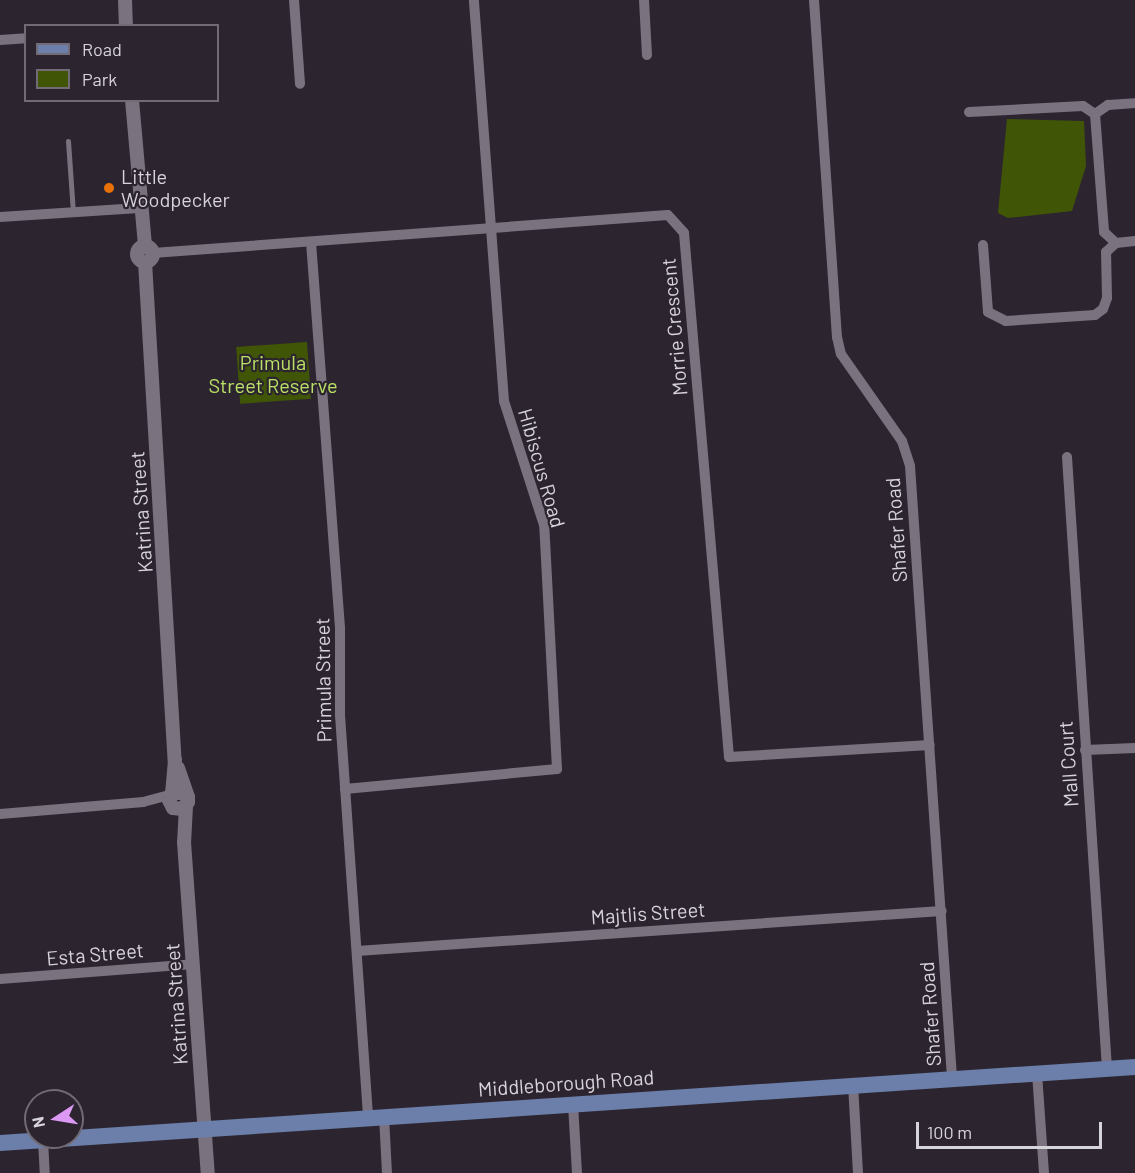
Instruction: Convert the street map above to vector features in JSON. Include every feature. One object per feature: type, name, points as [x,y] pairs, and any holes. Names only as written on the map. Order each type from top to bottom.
[{"type":"main road","name":"Middleborough Road","points":[[84,1137],[952,1077],[1135,1067]]},
{"type":"main road","name":"Middleborough Road","points":[[0,1143],[24,1141]]},
{"type":"street","points":[[124,0],[126,24]]},
{"type":"street","points":[[294,0],[300,84]]},
{"type":"street","name":"Hibiscus Road","points":[[345,789],[557,769],[544,525],[504,400],[489,227],[474,0]]},
{"type":"street","points":[[644,0],[647,55]]},
{"type":"street","name":"Shafer Road","points":[[814,0],[837,337],[841,354],[902,441],[910,466],[952,1077]]},
{"type":"street","points":[[0,40],[24,38]]},
{"type":"street","name":"Katrina Street","points":[[132,102],[139,208],[148,254],[176,760],[176,800],[184,842],[208,1173]]},
{"type":"street","points":[[1095,114],[1108,105],[1135,103]]},
{"type":"street","points":[[969,112],[1083,106],[1095,114]]},
{"type":"street","points":[[1095,114],[1104,232],[1116,243]]},
{"type":"street","points":[[0,217],[139,208]]},
{"type":"street","name":"Morrie Crescent","points":[[148,254],[668,215],[684,233],[729,757],[930,745]]},
{"type":"street","points":[[983,244],[988,312],[1006,321],[1095,315],[1104,309],[1107,298],[1104,259],[1106,252],[1116,243],[1135,241]]},
{"type":"street","name":"Primula Street","points":[[311,242],[340,628],[340,715],[357,951],[376,1117],[387,1173]]},
{"type":"street","name":"Mall Court","points":[[1067,457],[1107,1069]]},
{"type":"street","points":[[1085,750],[1135,748]]},
{"type":"street","points":[[0,814],[176,800]]},
{"type":"street","name":"Majtlis Street","points":[[357,951],[942,911]]},
{"type":"street","name":"Esta Street","points":[[0,979],[193,964]]},
{"type":"street","points":[[1037,1073],[1044,1173]]},
{"type":"street","points":[[853,1084],[858,1173]]},
{"type":"street","points":[[573,1104],[577,1173]]},
{"type":"street","points":[[44,1149],[45,1173]]},
{"type":"lane","points":[[68,141],[73,212]]},
{"type":"green space","points":[[1007,119],[1084,121],[1086,166],[1072,211],[1008,218],[998,213]]},
{"type":"green space","name":"Primula Street Reserve","points":[[307,342],[311,399],[240,404],[236,347]]},
{"type":"place","name":"Little Woodpecker","points":[[109,188]]}]
